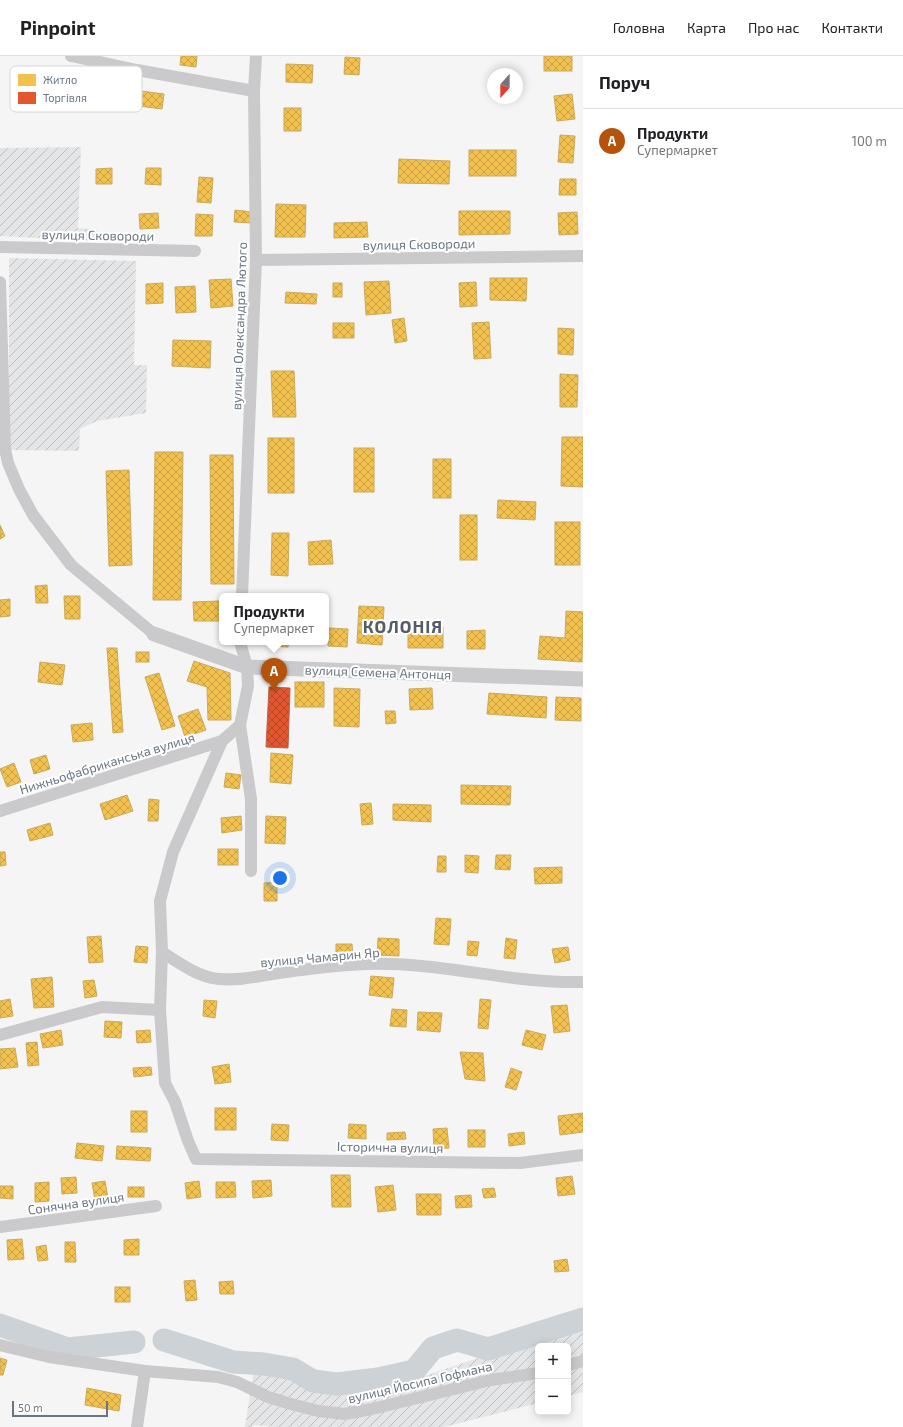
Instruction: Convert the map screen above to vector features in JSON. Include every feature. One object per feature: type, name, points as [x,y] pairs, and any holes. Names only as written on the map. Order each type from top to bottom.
[{"type":"street","points":[[71,56],[118,66]]},
{"type":"street","name":"вулиця Олександра Лютого","points":[[242,593],[256,260],[254,91],[256,56]]},
{"type":"street","points":[[142,71],[254,91]]},
{"type":"street","name":"вулиця Сковороди","points":[[0,247],[194,251]]},
{"type":"street","name":"вулиця Сковороди","points":[[256,260],[583,256]]},
{"type":"street","points":[[0,282],[5,449],[8,463],[19,489],[33,515],[71,566],[154,634]]},
{"type":"street","name":"вулиця Семена Антонця","points":[[154,634],[247,667],[583,679]]},
{"type":"street","points":[[241,645],[247,667],[248,686],[240,725],[251,799],[251,871]]},
{"type":"street","points":[[0,1035],[102,1006],[160,1010],[162,952],[160,901],[173,852],[222,742],[240,725]]},
{"type":"street","name":"Нижньофабриканська вулиця","points":[[0,811],[222,742]]},
{"type":"street","name":"вулиця Чамарин Яр","points":[[162,952],[195,972],[218,979],[242,979],[304,969],[366,964],[421,965],[507,978],[563,983],[583,982]]},
{"type":"street","name":"Історична вулиця","points":[[160,1010],[165,1083],[175,1102],[188,1141],[196,1159],[520,1163],[583,1155]]},
{"type":"street","name":"Сонячна вулиця","points":[[0,1227],[156,1206]]},
{"type":"street","points":[[0,1345],[49,1357],[145,1371],[138,1427]]},
{"type":"street","points":[[571,1364],[583,1361]]},
{"type":"street","name":"вулиця Йосипа Гофмана","points":[[145,1371],[218,1377],[237,1382],[268,1397],[291,1404],[318,1411],[344,1414],[372,1409],[491,1380],[535,1373]]},
{"type":"shaded area","points":[[81,147],[78,228],[98,230],[98,241],[0,236],[0,148]]},
{"type":"shaded area","points":[[9,258],[136,261],[134,365],[147,365],[146,413],[97,421],[80,429],[79,451],[9,450]]},
{"type":"shaded area","points":[[583,1329],[583,1392],[571,1395],[571,1343],[535,1343],[535,1404],[444,1427],[275,1427],[254,1425],[253,1427],[245,1427],[254,1369],[336,1390],[413,1380],[490,1354]]},
{"type":"building: Житло","points":[[181,56],[197,56],[196,67],[180,65]]},
{"type":"building: Житло","points":[[544,56],[572,56],[572,71],[544,71]]},
{"type":"building: Житло","points":[[345,57],[360,58],[359,75],[344,74]]},
{"type":"building: Житло","points":[[286,64],[313,65],[312,83],[286,82]]},
{"type":"building: Житло","points":[[142,91],[164,94],[162,109],[142,106]]},
{"type":"building: Житло","points":[[572,94],[575,119],[557,121],[554,96]]},
{"type":"building: Житло","points":[[284,108],[301,108],[301,131],[284,131]]},
{"type":"building: Житло","points":[[560,135],[575,136],[573,163],[558,162]]},
{"type":"building: Житло","points":[[469,150],[516,150],[516,176],[469,176]]},
{"type":"building: Житло","points":[[399,159],[450,161],[449,184],[398,183]]},
{"type":"building: Житло","points":[[112,168],[112,184],[96,184],[96,169]]},
{"type":"building: Житло","points":[[146,168],[161,168],[161,185],[145,184]]},
{"type":"building: Житло","points":[[199,177],[213,178],[211,203],[197,202]]},
{"type":"building: Житло","points":[[560,179],[576,179],[576,195],[559,195]]},
{"type":"building: Житло","points":[[276,204],[306,205],[305,237],[275,237]]},
{"type":"building: Житло","points":[[235,210],[252,212],[251,223],[234,222]]},
{"type":"building: Житло","points":[[459,211],[510,211],[510,234],[459,235]]},
{"type":"building: Житло","points":[[577,212],[578,234],[559,235],[558,213]]},
{"type":"building: Житло","points":[[158,213],[159,228],[140,229],[139,214]]},
{"type":"building: Житло","points":[[196,214],[213,215],[212,236],[195,236]]},
{"type":"building: Житло","points":[[367,222],[368,237],[334,238],[334,223]]},
{"type":"building: Житло","points":[[490,278],[527,278],[526,301],[490,300]]},
{"type":"building: Житло","points":[[231,279],[233,306],[211,308],[209,280]]},
{"type":"building: Житло","points":[[389,281],[391,313],[366,315],[364,282]]},
{"type":"building: Житло","points":[[476,282],[477,306],[460,307],[459,283]]},
{"type":"building: Житло","points":[[163,283],[163,303],[146,304],[146,284]]},
{"type":"building: Житло","points":[[333,283],[342,283],[342,297],[333,297]]},
{"type":"building: Житло","points":[[195,286],[196,312],[176,313],[175,287]]},
{"type":"building: Житло","points":[[286,292],[317,294],[316,304],[285,303]]},
{"type":"building: Житло","points":[[404,318],[407,341],[395,343],[392,320]]},
{"type":"building: Житло","points":[[489,322],[491,358],[474,359],[472,323]]},
{"type":"building: Житло","points":[[333,323],[354,323],[354,338],[333,338]]},
{"type":"building: Житло","points":[[558,328],[574,329],[573,355],[558,354]]},
{"type":"building: Житло","points":[[173,340],[211,341],[210,368],[172,366]]},
{"type":"building: Житло","points":[[271,371],[294,371],[296,417],[273,417]]},
{"type":"building: Житло","points":[[560,374],[578,375],[577,407],[560,407]]},
{"type":"building: Житло","points":[[562,437],[583,437],[583,487],[561,486]]},
{"type":"building: Житло","points":[[268,438],[294,438],[294,493],[268,493]]},
{"type":"building: Житло","points":[[354,448],[374,448],[374,492],[354,492]]},
{"type":"building: Житло","points":[[155,452],[183,452],[181,600],[153,600]]},
{"type":"building: Житло","points":[[210,455],[233,455],[234,584],[211,584]]},
{"type":"building: Житло","points":[[433,459],[451,459],[451,498],[433,498]]},
{"type":"building: Житло","points":[[129,470],[132,565],[109,566],[106,471]]},
{"type":"building: Житло","points":[[498,500],[536,502],[535,520],[497,518]]},
{"type":"building: Житло","points":[[460,515],[477,515],[477,560],[460,560]]},
{"type":"building: Житло","points":[[555,522],[580,522],[580,565],[555,565]]},
{"type":"building: Житло","points":[[0,525],[5,536],[0,539]]},
{"type":"building: Житло","points":[[272,533],[289,533],[288,576],[271,575]]},
{"type":"building: Житло","points":[[331,540],[333,564],[309,565],[308,542]]},
{"type":"building: Житло","points":[[47,585],[48,603],[36,603],[35,586]]},
{"type":"building: Житло","points":[[64,596],[80,596],[80,619],[65,619]]},
{"type":"building: Житло","points":[[10,599],[10,616],[0,617],[0,600]]},
{"type":"building: Житло","points":[[219,601],[219,621],[194,621],[193,602]]},
{"type":"building: Житло","points":[[359,606],[384,607],[382,645],[357,643]]},
{"type":"building: Житло","points":[[566,611],[583,612],[582,662],[538,659],[540,636],[565,638]]},
{"type":"building: Житло","points":[[408,626],[443,627],[443,648],[408,648]]},
{"type":"building: Житло","points":[[329,628],[348,629],[347,647],[328,646]]},
{"type":"building: Житло","points":[[485,630],[485,649],[467,649],[467,631]]},
{"type":"building: Житло","points":[[272,645],[288,645],[288,647]]},
{"type":"building: Житло","points":[[107,648],[117,648],[123,732],[113,733]]},
{"type":"building: Житло","points":[[136,652],[149,652],[149,662],[136,662]]},
{"type":"building: Житло","points":[[194,661],[230,673],[231,720],[208,720],[207,687],[187,681]]},
{"type":"building: Житло","points":[[40,662],[65,665],[62,685],[38,682]]},
{"type":"building: Житло","points":[[159,673],[175,726],[162,730],[145,677]]},
{"type":"building: Житло","points":[[295,682],[324,682],[324,707],[295,707]]},
{"type":"building: Житло","points":[[334,688],[360,689],[359,727],[334,726]]},
{"type":"building: Житло","points":[[432,688],[433,709],[410,710],[409,689]]},
{"type":"building: Житло","points":[[489,693],[547,697],[546,718],[487,714]]},
{"type":"building: Житло","points":[[556,697],[581,698],[581,721],[555,720]]},
{"type":"building: Житло","points":[[198,709],[206,730],[185,737],[178,716]]},
{"type":"building: Житло","points":[[385,711],[395,711],[396,723],[386,724]]},
{"type":"building: Житло","points":[[92,723],[93,740],[73,742],[71,725]]},
{"type":"building: Житло","points":[[271,753],[293,755],[291,784],[270,782]]},
{"type":"building: Житло","points":[[46,755],[50,769],[34,774],[30,760]]},
{"type":"building: Житло","points":[[14,763],[21,782],[7,787],[0,769]]},
{"type":"building: Житло","points":[[226,773],[241,775],[239,789],[224,787]]},
{"type":"building: Житло","points":[[461,785],[511,786],[510,805],[461,804]]},
{"type":"building: Житло","points":[[127,795],[133,811],[105,820],[100,804]]},
{"type":"building: Житло","points":[[149,799],[159,800],[158,821],[148,821]]},
{"type":"building: Житло","points":[[371,803],[373,824],[362,825],[360,804]]},
{"type":"building: Житло","points":[[393,804],[431,805],[431,822],[393,820]]},
{"type":"building: Житло","points":[[241,816],[242,830],[222,833],[221,818]]},
{"type":"building: Житло","points":[[266,816],[286,817],[285,844],[265,843]]},
{"type":"building: Житло","points":[[50,823],[53,835],[30,841],[27,830]]},
{"type":"building: Житло","points":[[218,849],[238,849],[238,865],[218,865]]},
{"type":"building: Житло","points":[[0,852],[5,852],[6,865],[0,866]]},
{"type":"building: Житло","points":[[465,855],[479,856],[478,873],[465,872]]},
{"type":"building: Житло","points":[[496,855],[511,855],[510,870],[495,869]]},
{"type":"building: Житло","points":[[438,856],[446,856],[446,872],[437,872]]},
{"type":"building: Житло","points":[[562,867],[562,883],[535,884],[534,868]]},
{"type":"building: Житло","points":[[277,882],[277,901],[264,901],[264,883]]},
{"type":"building: Житло","points":[[436,918],[451,919],[449,945],[434,944]]},
{"type":"building: Житло","points":[[101,936],[103,962],[89,963],[87,937]]},
{"type":"building: Житло","points":[[378,938],[399,939],[399,956],[377,955]]},
{"type":"building: Житло","points":[[506,938],[517,940],[515,959],[504,958]]},
{"type":"building: Житло","points":[[468,941],[479,942],[477,956],[467,955]]},
{"type":"building: Житло","points":[[336,944],[352,944],[353,956],[336,956]]},
{"type":"building: Житло","points":[[136,946],[148,947],[147,963],[134,962]]},
{"type":"building: Житло","points":[[568,947],[570,960],[555,963],[552,949]]},
{"type":"building: Житло","points":[[371,976],[394,978],[392,998],[369,995]]},
{"type":"building: Житло","points":[[52,977],[54,1007],[34,1008],[31,979]]},
{"type":"building: Житло","points":[[94,980],[97,996],[85,998],[83,981]]},
{"type":"building: Житло","points":[[10,999],[13,1016],[0,1018],[0,1001]]},
{"type":"building: Житло","points":[[480,999],[491,1000],[488,1029],[478,1028]]},
{"type":"building: Житло","points":[[204,1000],[217,1001],[215,1018],[203,1016]]},
{"type":"building: Житло","points":[[567,1005],[570,1031],[554,1033],[551,1006]]},
{"type":"building: Житло","points":[[392,1009],[407,1010],[406,1027],[390,1026]]},
{"type":"building: Житло","points":[[418,1012],[442,1013],[440,1032],[417,1030]]},
{"type":"building: Житло","points":[[105,1021],[122,1022],[121,1038],[104,1037]]},
{"type":"building: Житло","points":[[61,1030],[63,1045],[43,1048],[40,1034]]},
{"type":"building: Житло","points":[[150,1030],[151,1042],[137,1043],[136,1031]]},
{"type":"building: Житло","points":[[526,1030],[546,1035],[542,1050],[522,1045]]},
{"type":"building: Житло","points":[[37,1042],[39,1065],[28,1066],[26,1043]]},
{"type":"building: Житло","points":[[15,1048],[18,1067],[0,1069],[0,1049]]},
{"type":"building: Житло","points":[[460,1052],[483,1053],[485,1081],[465,1079]]},
{"type":"building: Житло","points":[[229,1064],[231,1082],[215,1084],[212,1067]]},
{"type":"building: Житло","points":[[151,1067],[152,1075],[134,1077],[133,1068]]},
{"type":"building: Житло","points":[[511,1068],[522,1072],[516,1090],[505,1087]]},
{"type":"building: Житло","points":[[215,1108],[236,1108],[236,1130],[215,1130]]},
{"type":"building: Житло","points":[[131,1111],[147,1111],[147,1132],[131,1132]]},
{"type":"building: Житло","points":[[583,1113],[583,1132],[560,1135],[558,1116]]},
{"type":"building: Житло","points":[[272,1124],[289,1125],[288,1141],[271,1140]]},
{"type":"building: Житло","points":[[349,1124],[366,1125],[366,1139],[348,1138]]},
{"type":"building: Житло","points":[[447,1128],[449,1148],[434,1149],[433,1129]]},
{"type":"building: Житло","points":[[468,1130],[485,1130],[485,1147],[468,1147]]},
{"type":"building: Житло","points":[[405,1132],[406,1139],[387,1140],[387,1133]]},
{"type":"building: Житло","points":[[524,1132],[525,1144],[509,1146],[508,1134]]},
{"type":"building: Житло","points":[[77,1143],[104,1146],[102,1161],[75,1158]]},
{"type":"building: Житло","points":[[117,1146],[151,1148],[150,1161],[116,1159]]},
{"type":"building: Житло","points":[[331,1175],[350,1175],[351,1207],[332,1207]]},
{"type":"building: Житло","points":[[572,1176],[575,1194],[558,1196],[556,1178]]},
{"type":"building: Житло","points":[[76,1177],[77,1193],[62,1194],[61,1178]]},
{"type":"building: Житло","points":[[271,1180],[272,1196],[253,1198],[252,1181]]},
{"type":"building: Житло","points":[[105,1181],[108,1198],[95,1200],[92,1183]]},
{"type":"building: Житло","points":[[199,1181],[201,1197],[187,1199],[185,1183]]},
{"type":"building: Житло","points":[[49,1182],[49,1201],[35,1202],[35,1183]]},
{"type":"building: Житло","points":[[216,1182],[235,1182],[236,1197],[216,1198]]},
{"type":"building: Житло","points":[[393,1185],[396,1210],[378,1212],[375,1187]]},
{"type":"building: Житло","points":[[0,1186],[13,1186],[13,1199],[0,1198]]},
{"type":"building: Житло","points":[[128,1187],[144,1187],[144,1197],[128,1197]]},
{"type":"building: Житло","points":[[494,1188],[496,1197],[484,1198],[482,1189]]},
{"type":"building: Житло","points":[[416,1194],[441,1194],[441,1215],[417,1215]]},
{"type":"building: Житло","points":[[471,1195],[472,1207],[456,1208],[455,1196]]},
{"type":"building: Житло","points":[[22,1239],[24,1259],[8,1260],[7,1240]]},
{"type":"building: Житло","points":[[139,1239],[139,1255],[124,1255],[124,1240]]},
{"type":"building: Житло","points":[[65,1242],[75,1242],[76,1262],[65,1262]]},
{"type":"building: Житло","points":[[46,1245],[48,1260],[38,1261],[36,1247]]},
{"type":"building: Житло","points":[[567,1259],[569,1271],[555,1272],[554,1261]]},
{"type":"building: Житло","points":[[195,1280],[197,1300],[186,1301],[184,1281]]},
{"type":"building: Житло","points":[[233,1281],[234,1294],[220,1294],[219,1282]]},
{"type":"building: Житло","points":[[115,1287],[130,1287],[130,1302],[115,1302]]},
{"type":"building: Житло","points":[[0,1358],[7,1360],[3,1375],[0,1375]]},
{"type":"building: Житло","points":[[87,1388],[121,1395],[119,1411],[85,1405]]},
{"type":"building: Торгівля","points":[[269,687],[290,688],[288,748],[266,747]]},
{"type":"waterway","points":[[164,1340],[233,1362],[264,1364],[293,1369],[313,1381],[337,1384],[378,1379],[414,1371],[433,1348],[457,1340],[488,1349],[583,1319]]},
{"type":"waterway","points":[[0,1325],[68,1349],[134,1342]]},
{"type":"place","name":"Продукти","points":[[274,691]]},
{"type":"district","name":"КОЛОНІЯ","points":[[403,627]]}]
